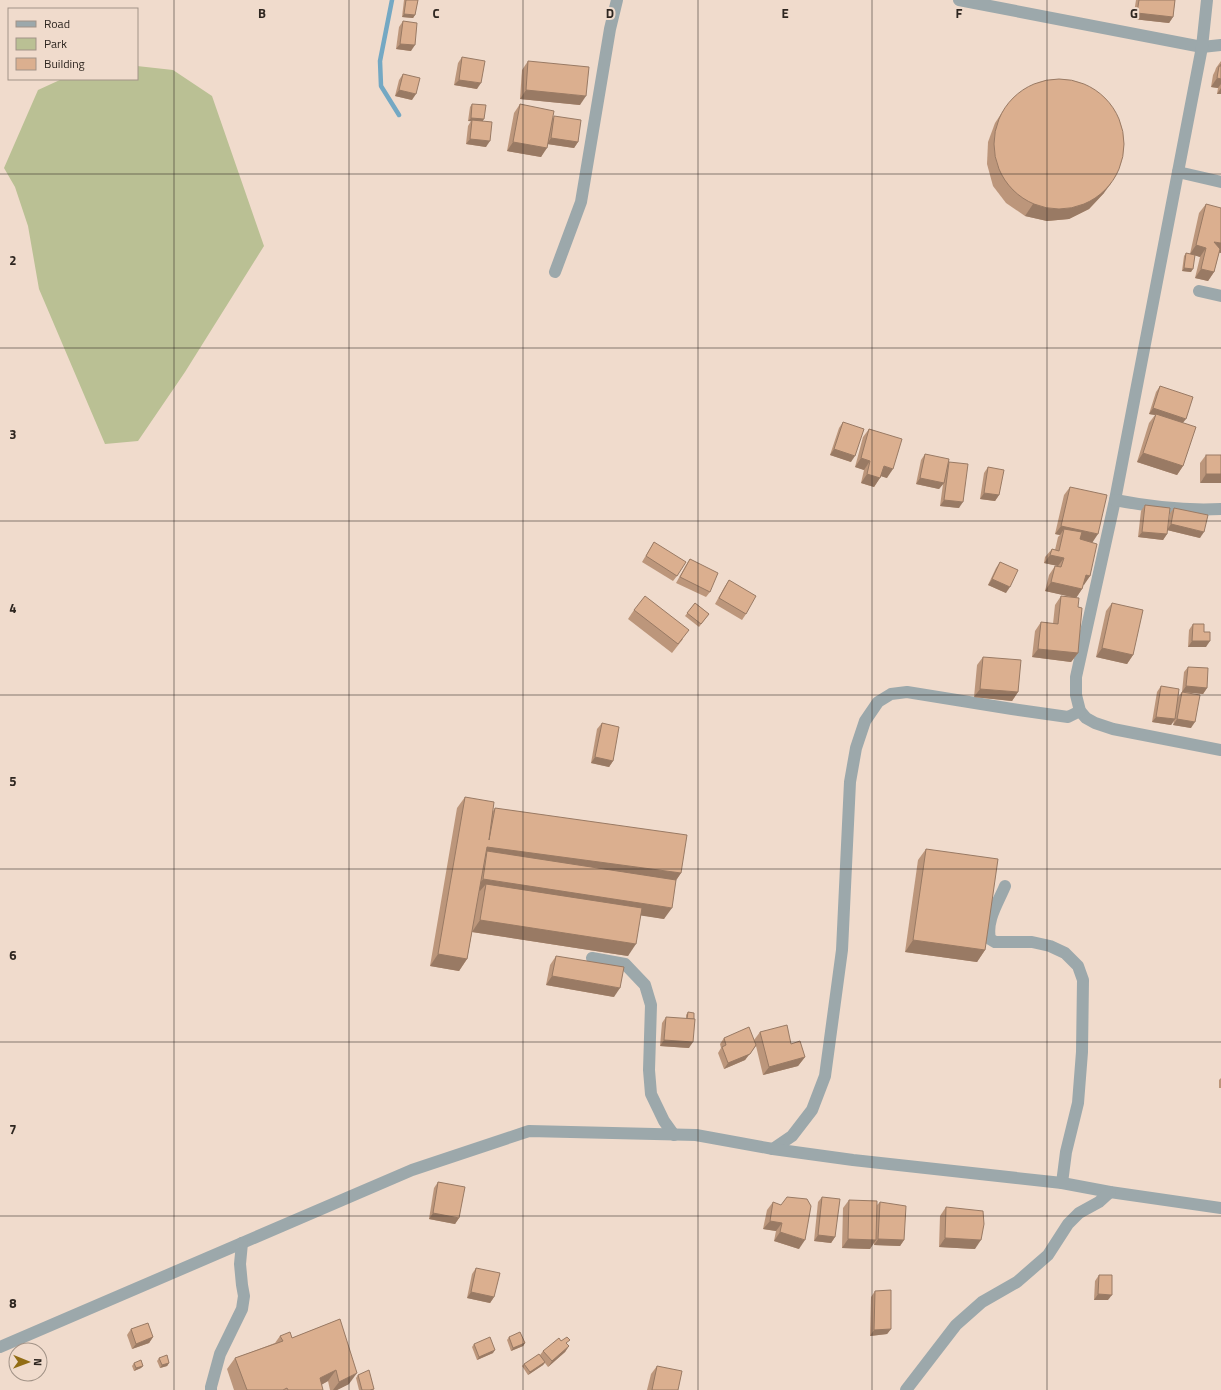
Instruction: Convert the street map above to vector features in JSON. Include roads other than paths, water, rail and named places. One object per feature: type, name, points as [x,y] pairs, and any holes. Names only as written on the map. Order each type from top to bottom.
[{"type":"street","points":[[556,272],[581,202],[610,29],[617,0]]},
{"type":"street","points":[[959,0],[1003,4],[1202,47],[1221,45]]},
{"type":"street","points":[[1207,0],[1202,47],[1115,500],[1076,677],[1076,695],[1080,711],[1086,718],[1095,723],[1113,729],[1221,750]]},
{"type":"street","points":[[1178,172],[1221,182]]},
{"type":"street","points":[[1199,291],[1221,296]]},
{"type":"street","points":[[1115,500],[1181,510],[1221,509]]},
{"type":"street","points":[[772,1149],[792,1136],[812,1110],[825,1076],[842,950],[850,782],[856,748],[864,721],[878,702],[891,694],[907,692],[1068,717],[1080,711]]},
{"type":"street","points":[[1005,886],[989,922],[988,932],[990,939],[995,942],[1032,942],[1050,946],[1065,953],[1078,966],[1084,980],[1082,1052],[1078,1103],[1066,1152],[1062,1183]]},
{"type":"street","points":[[592,958],[625,964],[645,985],[651,1005],[649,1070],[651,1094],[664,1120],[674,1135]]},
{"type":"street","points":[[0,1346],[412,1170],[529,1131],[696,1135],[772,1149],[853,1160],[1062,1183],[1110,1192],[1221,1208]]},
{"type":"street","points":[[906,1390],[956,1324],[982,1302],[1017,1282],[1048,1255],[1068,1224],[1079,1213],[1099,1202],[1110,1192]]},
{"type":"street","points":[[211,1390],[220,1354],[242,1309],[244,1296],[240,1264],[242,1243]]},
{"type":"waterway","points":[[392,0],[380,61],[381,86],[399,115]]}]
